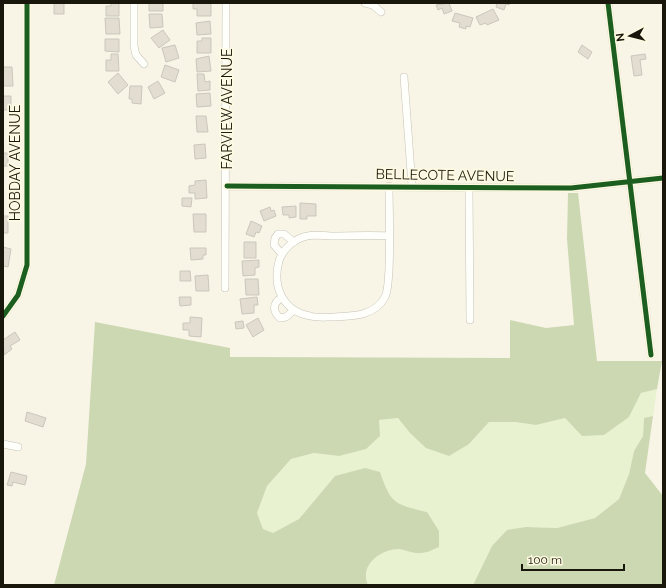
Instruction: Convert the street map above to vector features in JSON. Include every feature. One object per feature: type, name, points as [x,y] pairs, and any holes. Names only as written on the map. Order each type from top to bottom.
[{"type":"street","name":"HOBDAY AVENUE","points":[[3,316],[18,295],[27,265],[27,3]]},
{"type":"street","points":[[134,3],[134,46],[136,55],[144,64]]},
{"type":"street","name":"FARVIEW AVENUE","points":[[225,288],[227,186],[226,3]]},
{"type":"street","points":[[365,3],[373,5],[381,12]]},
{"type":"street","points":[[608,3],[651,355]]},
{"type":"street","points":[[404,77],[412,186]]},
{"type":"street","name":"BELLECOTE AVENUE","points":[[227,186],[571,188],[663,178]]},
{"type":"street","points":[[389,186],[389,236],[388,290],[376,308],[361,314],[311,317],[294,310],[281,298],[278,291],[277,270],[282,254],[294,242],[308,236],[389,236]]},
{"type":"street","points":[[469,188],[470,320]]},
{"type":"street","points":[[282,254],[274,245],[275,238],[278,234],[284,234],[294,242]]},
{"type":"street","points":[[281,298],[276,303],[274,309],[280,318],[286,317],[294,310]]},
{"type":"street","points":[[3,444],[18,447]]},
{"type":"green space","points":[[568,193],[578,193],[597,361],[662,361],[657,389],[641,393],[629,417],[604,435],[582,436],[565,418],[536,425],[515,422],[489,422],[469,444],[449,456],[426,448],[410,433],[398,418],[379,420],[380,436],[366,449],[339,456],[314,453],[291,459],[267,486],[257,513],[263,529],[273,533],[299,519],[335,476],[365,468],[380,472],[387,491],[395,501],[407,507],[427,512],[439,531],[439,547],[430,551],[418,553],[399,549],[379,555],[369,565],[366,578],[368,585],[54,585],[86,464],[95,322],[230,348],[230,357],[510,358],[510,320],[546,328],[574,325],[567,239]]},
{"type":"green space","points":[[657,389],[653,416],[644,418],[643,436],[634,451],[629,474],[619,499],[595,518],[557,528],[526,527],[492,546],[473,585],[368,585],[366,578],[369,565],[379,555],[399,549],[421,553],[427,512],[403,507],[388,495],[335,476],[299,519],[273,534],[263,529],[257,513],[267,486],[291,459],[314,453],[339,456],[379,420],[398,418],[410,433],[469,444],[489,422],[515,422],[536,425],[565,418],[582,436],[629,417],[641,393]]},
{"type":"green space","points":[[653,416],[645,473],[663,496],[663,585],[473,585],[492,546],[507,530],[526,527],[557,528],[595,518],[619,499],[629,474],[634,451],[643,436],[644,418]]},
{"type":"building","points":[[54,3],[64,3],[64,14],[54,14]]},
{"type":"building","points":[[111,3],[119,3],[119,16],[106,16],[106,6],[111,6]]},
{"type":"building","points":[[149,3],[163,3],[163,11],[149,11]]},
{"type":"building","points":[[193,3],[211,3],[211,16],[197,16],[197,9],[193,9]]},
{"type":"building","points":[[449,3],[452,11],[444,14],[442,8],[438,10],[436,5]]},
{"type":"building","points":[[497,3],[510,3],[509,5],[506,4],[504,10],[496,7]]},
{"type":"building","points":[[493,9],[499,20],[487,25],[486,23],[480,25],[476,17]]},
{"type":"building","points":[[455,13],[473,18],[470,27],[466,26],[466,29],[459,27],[460,23],[452,21]]},
{"type":"building","points":[[149,14],[162,14],[163,27],[150,28]]},
{"type":"building","points":[[105,18],[119,18],[120,34],[106,34]]},
{"type":"building","points":[[210,21],[211,34],[197,35],[196,23]]},
{"type":"building","points":[[163,30],[170,40],[159,48],[151,38]]},
{"type":"building","points":[[202,38],[211,38],[211,53],[197,53],[197,41],[202,41]]},
{"type":"building","points":[[105,39],[119,39],[119,52],[105,51]]},
{"type":"building","points":[[175,45],[179,58],[166,62],[162,48]]},
{"type":"building","points":[[582,45],[592,52],[588,59],[578,52]]},
{"type":"building","points":[[111,54],[118,54],[119,71],[106,71],[106,60],[111,60]]},
{"type":"building","points":[[645,54],[646,59],[640,60],[642,75],[634,76],[631,56]]},
{"type":"building","points":[[209,56],[211,71],[197,72],[196,59]]},
{"type":"building","points":[[165,65],[179,70],[175,82],[161,77]]},
{"type":"building","points":[[3,67],[12,67],[13,86],[3,86]]},
{"type":"building","points":[[118,73],[128,85],[118,94],[108,82]]},
{"type":"building","points":[[197,74],[204,74],[205,82],[210,81],[210,90],[198,91]]},
{"type":"building","points":[[158,81],[165,93],[154,99],[148,87]]},
{"type":"building","points":[[130,86],[142,86],[141,104],[132,103],[132,99],[129,99]]},
{"type":"building","points":[[210,93],[211,106],[197,107],[196,94]]},
{"type":"building","points":[[3,96],[11,96],[11,110],[3,110]]},
{"type":"building","points":[[196,116],[206,116],[208,132],[197,132]]},
{"type":"building","points":[[205,144],[206,158],[195,159],[194,145]]},
{"type":"building","points":[[3,153],[8,153],[8,166],[3,166]]},
{"type":"building","points":[[206,180],[207,198],[195,199],[195,193],[189,193],[189,186],[195,185],[195,181]]},
{"type":"building","points":[[182,198],[192,198],[191,207],[182,206]]},
{"type":"building","points":[[300,203],[316,204],[316,216],[307,216],[307,219],[300,219]]},
{"type":"building","points":[[296,206],[296,217],[289,218],[289,215],[283,215],[282,207]]},
{"type":"building","points":[[270,207],[271,211],[274,210],[276,216],[264,221],[260,211]]},
{"type":"building","points":[[193,214],[206,214],[206,232],[194,232]]},
{"type":"building","points":[[3,216],[8,216],[8,233],[3,233]]},
{"type":"building","points":[[251,221],[262,226],[259,233],[256,232],[254,237],[246,234]]},
{"type":"building","points":[[244,242],[256,242],[256,258],[244,258]]},
{"type":"building","points":[[3,247],[11,249],[8,267],[3,266]]},
{"type":"building","points":[[190,248],[206,248],[206,255],[203,255],[203,259],[191,260]]},
{"type":"building","points":[[259,260],[259,267],[255,268],[255,275],[243,276],[242,261]]},
{"type":"building","points":[[180,271],[190,271],[191,281],[180,281]]},
{"type":"building","points":[[208,275],[209,291],[196,291],[195,276]]},
{"type":"building","points":[[245,279],[258,279],[259,295],[246,295]]},
{"type":"building","points":[[179,297],[191,297],[191,305],[180,306]]},
{"type":"building","points":[[257,297],[258,305],[254,305],[254,313],[242,314],[240,299]]},
{"type":"building","points":[[190,317],[202,318],[201,337],[189,336],[189,330],[183,330],[183,323],[190,323]]},
{"type":"building","points":[[258,318],[264,330],[253,337],[246,325]]},
{"type":"building","points":[[243,321],[244,328],[236,329],[235,322]]},
{"type":"building","points":[[15,332],[20,340],[10,346],[12,349],[4,355],[3,340]]},
{"type":"building","points":[[27,412],[46,418],[43,427],[25,421]]},
{"type":"building","points":[[11,472],[27,476],[25,485],[13,482],[12,486],[7,485]]},
{"type":"cycle path","points":[[3,316],[18,295],[27,265],[27,3]]},
{"type":"cycle path","points":[[608,3],[651,355]]},
{"type":"cycle path","points":[[227,186],[571,188],[663,178]]}]
